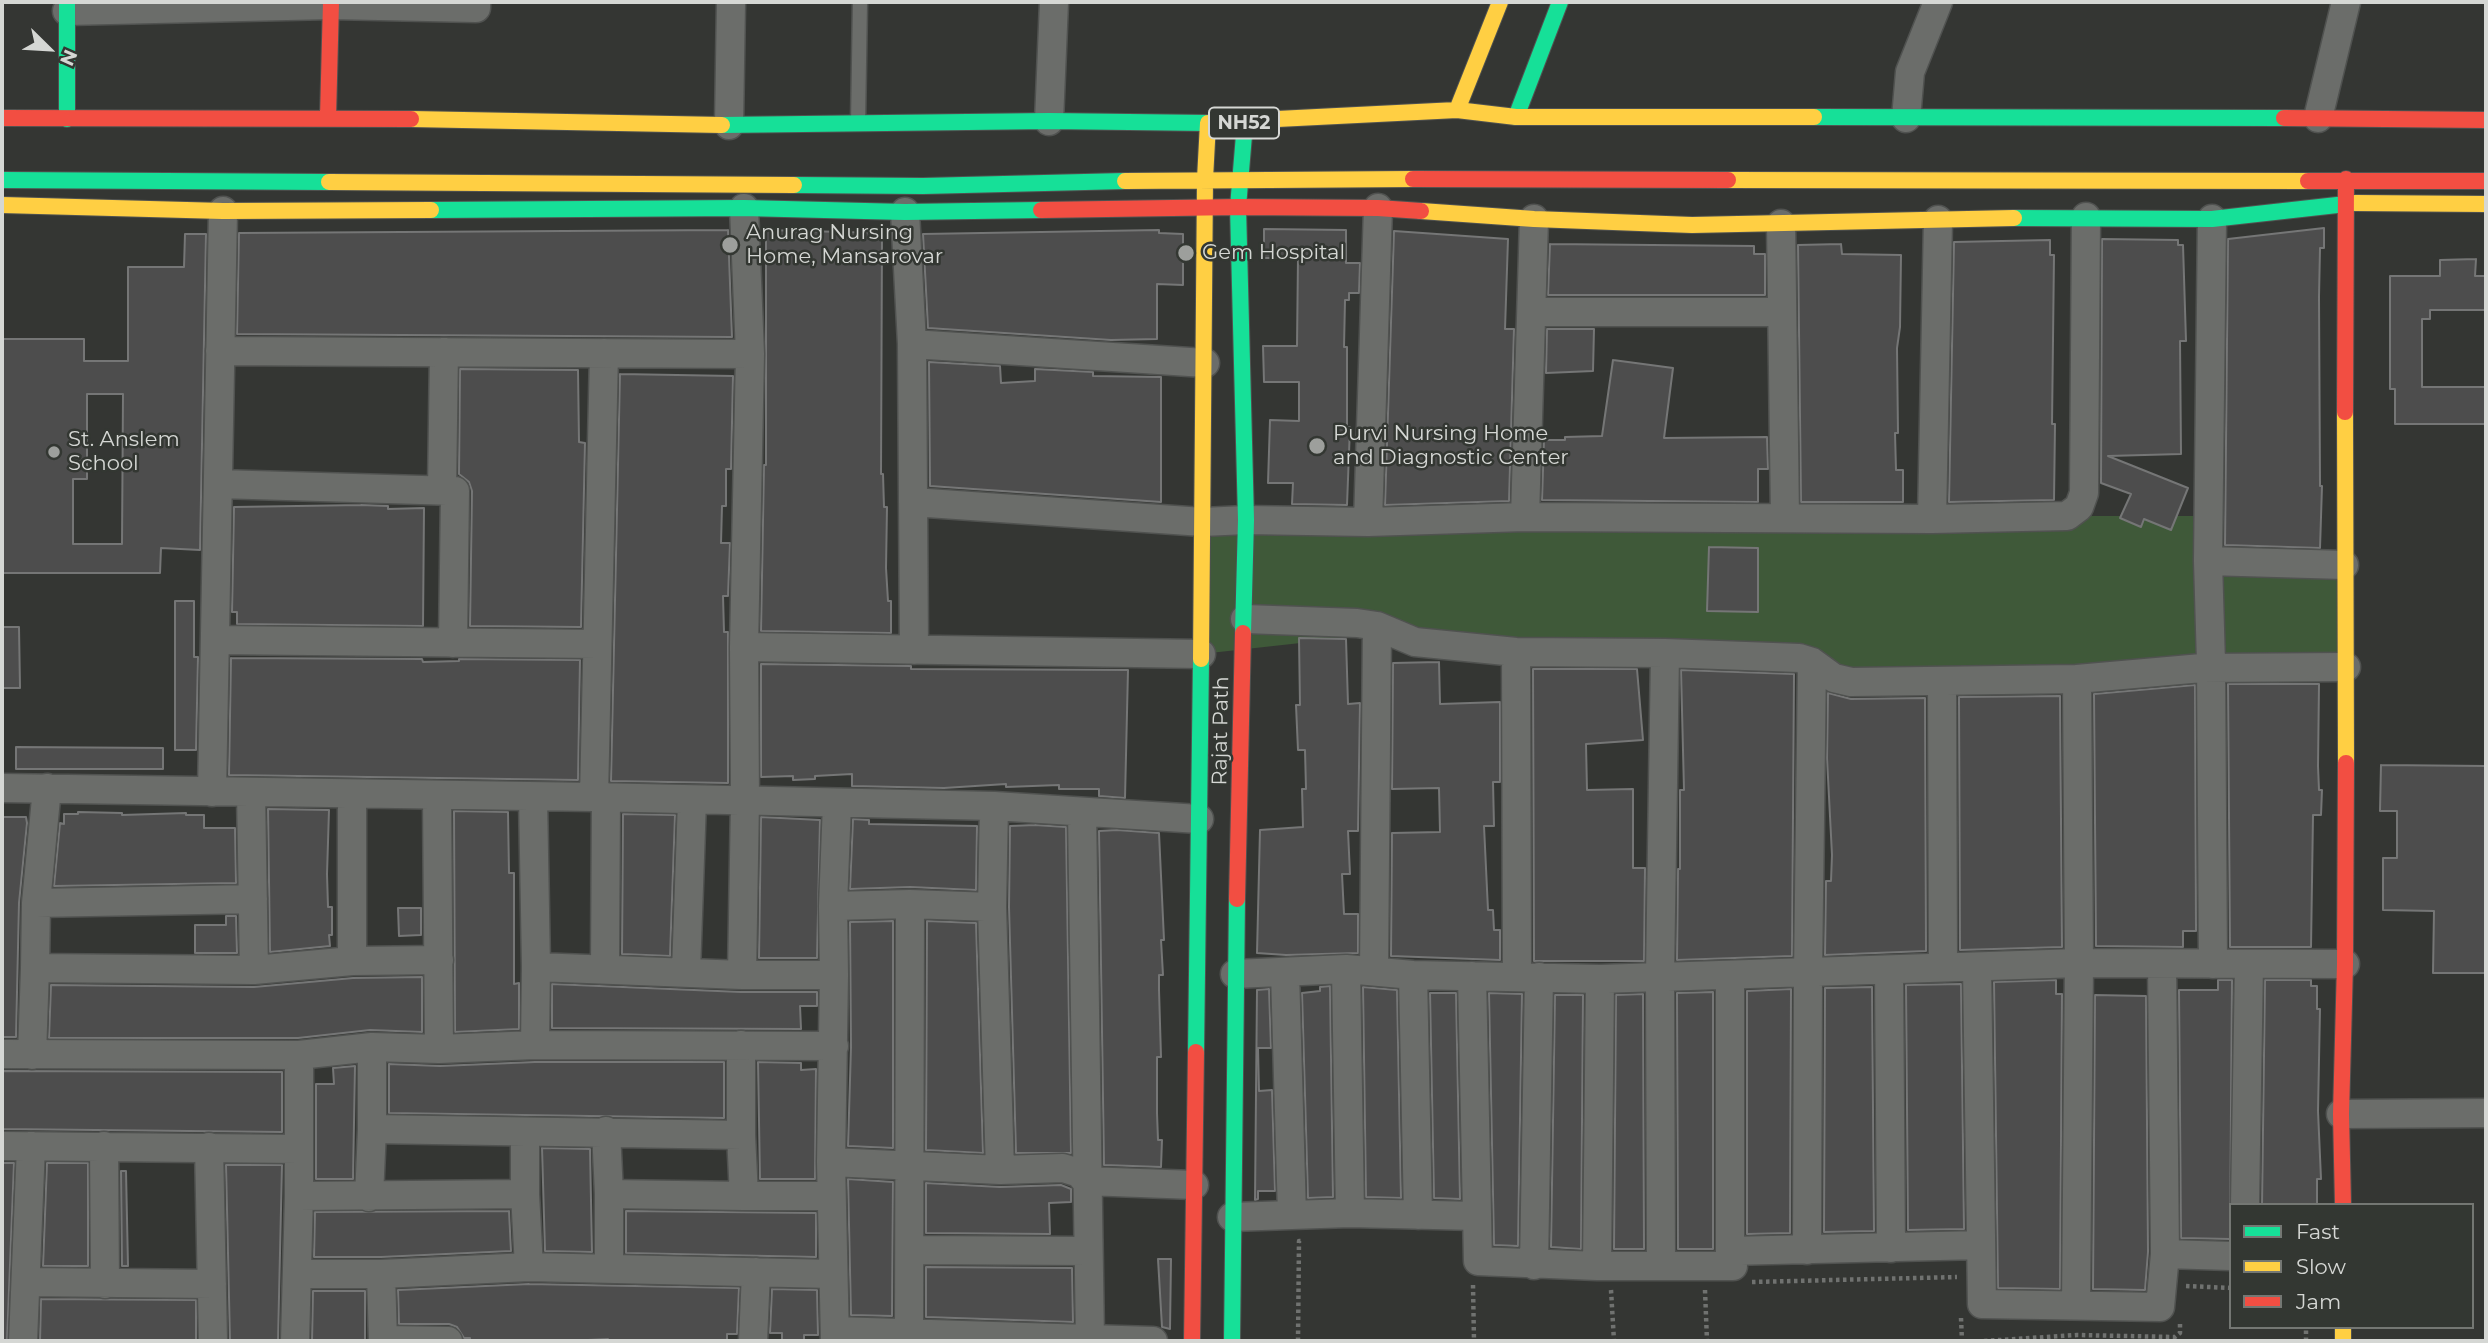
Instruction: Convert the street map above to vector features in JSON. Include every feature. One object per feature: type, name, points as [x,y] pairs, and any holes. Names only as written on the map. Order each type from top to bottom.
[{"type":"main road","points":[[1457,110],[1500,2]]},
{"type":"main road","points":[[1516,117],[1560,2]]},
{"type":"main road","points":[[328,117],[331,3]]},
{"type":"main road","points":[[66,6],[67,119]]},
{"type":"main road","name":"NH52","points":[[2,118],[328,117],[729,125],[1049,121],[1245,123],[1457,110],[1516,117],[2486,120]]},
{"type":"main road","name":"Rajat Path","points":[[1192,1341],[1205,179],[1208,123]]},
{"type":"main road","name":"Rajat Path","points":[[1232,1341],[1235,974],[1246,520],[1238,207],[1245,123]]},
{"type":"main road","points":[[2,180],[923,186],[1205,179],[2486,181]]},
{"type":"main road","points":[[2343,1203],[2341,1114],[2346,667],[2346,179]]},
{"type":"main road","points":[[2,205],[223,211],[744,208],[905,212],[1206,207],[1378,208],[1534,219],[1692,225],[2086,217],[2212,219],[2346,203],[2486,204]]},
{"type":"street","points":[[66,6],[331,3],[476,8],[476,2]]},
{"type":"street","points":[[729,125],[732,2]]},
{"type":"street","points":[[1049,121],[1054,2]]},
{"type":"street","points":[[1906,118],[1910,72],[1938,2]]},
{"type":"street","points":[[2318,118],[2346,2]]},
{"type":"street","points":[[742,975],[744,647],[750,354],[744,208]]},
{"type":"street","points":[[1368,522],[1378,208]]},
{"type":"street","points":[[212,792],[223,211]]},
{"type":"street","points":[[905,212],[912,344],[914,650]]},
{"type":"street","points":[[913,502],[1203,522],[1368,522],[1525,517],[1932,519],[2067,516],[2079,507],[2084,493],[2086,217]]},
{"type":"street","points":[[1525,517],[1534,219]]},
{"type":"street","points":[[2212,219],[2208,561],[2213,964]]},
{"type":"street","points":[[1932,519],[1938,220]]},
{"type":"street","points":[[1781,224],[1785,517]]},
{"type":"street","points":[[1532,312],[1782,312]]},
{"type":"street","points":[[912,344],[1205,363]]},
{"type":"street","points":[[220,351],[750,354]]},
{"type":"street","points":[[442,490],[444,352]]},
{"type":"street","points":[[604,353],[597,644],[605,969]]},
{"type":"street","points":[[219,484],[455,491],[453,643]]},
{"type":"street","points":[[2208,561],[2344,565]]},
{"type":"street","points":[[1245,619],[1377,626],[1415,642],[1516,652],[1665,653],[1799,658],[1812,662],[1834,678],[1851,682],[2077,679],[2211,668],[2346,667]]},
{"type":"street","points":[[1374,971],[1377,626]]},
{"type":"street","points":[[215,640],[597,644]]},
{"type":"street","points":[[744,647],[1201,654]]},
{"type":"street","points":[[1516,652],[1528,977],[1534,1265]]},
{"type":"street","points":[[1661,1265],[1660,976],[1665,653]]},
{"type":"street","points":[[1807,1250],[1812,662]]},
{"type":"street","points":[[2076,1305],[2079,963],[2077,679]]},
{"type":"street","points":[[1942,681],[1943,967]]},
{"type":"street","points":[[2,788],[993,806],[1199,819]]},
{"type":"street","points":[[32,1055],[36,903],[47,788]]},
{"type":"street","points":[[251,793],[254,970]]},
{"type":"street","points":[[352,794],[352,961]]},
{"type":"street","points":[[436,796],[439,1049]]},
{"type":"street","points":[[533,797],[535,1045]]},
{"type":"street","points":[[686,972],[692,800]]},
{"type":"street","points":[[836,803],[831,1162],[835,1336],[909,1335],[1153,1341]]},
{"type":"street","points":[[993,806],[992,907],[1000,1170]]},
{"type":"street","points":[[1082,812],[1090,1339]]},
{"type":"street","points":[[36,903],[253,899]]},
{"type":"street","points":[[833,906],[910,904],[992,907]]},
{"type":"street","points":[[909,1335],[910,904]]},
{"type":"street","points":[[35,968],[254,970],[352,961],[439,960]]},
{"type":"street","points":[[1235,974],[1346,969],[1413,975],[1600,979],[2079,963],[2344,964]]},
{"type":"street","points":[[1977,967],[1982,1304],[2160,1307],[2165,1254],[2162,964]]},
{"type":"street","points":[[2245,1203],[2249,964]]},
{"type":"street","points":[[536,967],[742,975],[834,975]]},
{"type":"street","points":[[1346,969],[1350,1213]]},
{"type":"street","points":[[1889,970],[1891,1248]]},
{"type":"street","points":[[1285,972],[1292,1215]]},
{"type":"street","points":[[1413,975],[1418,1215]]},
{"type":"street","points":[[1472,976],[1478,1261],[1534,1265],[1603,1275],[1661,1265],[1733,1266],[1730,1251],[1730,975]]},
{"type":"street","points":[[1600,979],[1603,1275]]},
{"type":"street","points":[[2,1054],[299,1055],[372,1047],[439,1049],[535,1045],[834,1046]]},
{"type":"street","points":[[741,1045],[744,1196]]},
{"type":"street","points":[[369,1197],[372,1047]]},
{"type":"street","points":[[295,1341],[299,1055]]},
{"type":"street","points":[[2341,1114],[2486,1113]]},
{"type":"street","points":[[372,1129],[741,1135]]},
{"type":"street","points":[[606,1131],[609,1268]]},
{"type":"street","points":[[525,1132],[528,1267]]},
{"type":"street","points":[[2,1146],[298,1149]]},
{"type":"street","points":[[23,1341],[31,1146]]},
{"type":"street","points":[[104,1146],[105,1284]]},
{"type":"street","points":[[209,1147],[213,1341]]},
{"type":"street","points":[[831,1162],[1000,1170],[1063,1168],[1079,1173],[1086,1181],[1194,1185]]},
{"type":"street","points":[[299,1196],[525,1194]]},
{"type":"street","points":[[609,1195],[831,1196]]},
{"type":"street","points":[[1232,1217],[1350,1213],[1476,1216]]},
{"type":"street","points":[[1730,1251],[1981,1244]]},
{"type":"street","points":[[909,1250],[1088,1251]]},
{"type":"street","points":[[2165,1254],[2229,1256]]},
{"type":"street","points":[[298,1274],[381,1274],[528,1267],[832,1274]]},
{"type":"street","points":[[753,1341],[756,1272]]},
{"type":"street","points":[[381,1274],[383,1340],[448,1341]]},
{"type":"street","points":[[27,1282],[212,1284]]},
{"type":"lane","points":[[858,124],[860,2]]},
{"type":"path","points":[[1298,1341],[1299,1241],[1312,1241]]},
{"type":"path","points":[[1603,1275],[1614,1341]]},
{"type":"path","points":[[1745,1282],[1960,1277]]},
{"type":"path","points":[[1473,1282],[1474,1341]]},
{"type":"path","points":[[1705,1283],[1707,1341]]},
{"type":"path","points":[[1961,1316],[1962,1341]]},
{"type":"path","points":[[1984,1341],[2077,1335],[2077,1341]]},
{"type":"green space","points":[[2210,516],[2208,561],[2344,565],[2346,667],[1812,674],[1382,634],[1201,654],[1203,522]]},
{"type":"building","points":[[2324,228],[2324,248],[2320,248],[2319,297],[2322,486],[2320,548],[2225,545],[2228,239]]},
{"type":"building","points":[[1264,229],[1346,230],[1346,263],[1360,263],[1359,293],[1349,293],[1349,300],[1345,300],[1347,427],[1350,427],[1347,505],[1292,504],[1293,483],[1268,483],[1270,420],[1299,421],[1299,382],[1264,382],[1263,346],[1297,346],[1298,258],[1264,258]]},
{"type":"building","points":[[728,230],[732,337],[237,334],[239,233]]},
{"type":"building","points":[[766,230],[882,233],[881,474],[884,507],[887,507],[886,568],[888,601],[891,601],[891,633],[761,631],[766,465]]},
{"type":"building","points":[[1159,230],[1159,233],[1183,234],[1183,285],[1157,284],[1157,339],[1111,340],[928,328],[923,234]]},
{"type":"building","points":[[1394,231],[1508,239],[1505,329],[1514,329],[1509,501],[1385,505]]},
{"type":"building","points":[[185,234],[206,234],[200,550],[161,548],[160,573],[2,573],[2,339],[84,339],[84,361],[128,361],[128,267],[184,267]],"holes":[[[87,394],[123,394],[122,544],[73,544],[73,479],[87,479]]]},
{"type":"building","points":[[2102,239],[2178,240],[2178,245],[2183,245],[2186,341],[2180,341],[2181,454],[2108,456],[2188,488],[2171,530],[2144,519],[2141,527],[2120,518],[2131,494],[2101,483]]},
{"type":"building","points":[[2050,240],[2050,255],[2054,255],[2054,500],[1949,502],[1954,242]]},
{"type":"building","points":[[1550,244],[1754,246],[1754,254],[1765,254],[1765,295],[1548,295]]},
{"type":"building","points":[[1841,244],[1842,254],[1901,255],[1897,348],[1898,433],[1895,433],[1896,470],[1903,470],[1903,502],[1801,502],[1798,245]]},
{"type":"building","points":[[2476,259],[2475,276],[2486,276],[2486,310],[2430,310],[2430,319],[2422,319],[2422,387],[2486,387],[2486,424],[2395,424],[2395,389],[2390,389],[2390,276],[2440,276],[2440,260]]},
{"type":"building","points":[[1547,329],[1594,329],[1593,371],[1546,373]]},
{"type":"building","points":[[1613,360],[1673,368],[1664,438],[1767,437],[1768,469],[1758,469],[1758,502],[1542,500],[1544,440],[1602,436]]},
{"type":"building","points":[[929,362],[1000,366],[1001,383],[1035,381],[1035,369],[1093,372],[1093,376],[1161,377],[1161,502],[930,486]]},
{"type":"building","points":[[460,369],[578,370],[579,442],[585,443],[581,627],[470,626],[472,491],[469,482],[459,474]]},
{"type":"building","points":[[620,374],[733,376],[731,469],[726,469],[726,506],[722,506],[721,543],[730,543],[728,596],[723,596],[724,632],[728,632],[728,783],[611,781]]},
{"type":"building","points":[[388,506],[388,509],[424,508],[423,626],[237,624],[237,612],[232,612],[234,507]]},
{"type":"building","points":[[1709,547],[1758,548],[1758,612],[1707,611]]},
{"type":"building","points":[[175,601],[194,601],[194,657],[198,657],[196,750],[175,750]]},
{"type":"building","points":[[2,627],[19,627],[20,688],[2,688]]},
{"type":"building","points":[[1299,638],[1346,639],[1348,704],[1360,703],[1358,831],[1348,831],[1350,874],[1342,874],[1344,914],[1358,914],[1358,953],[1257,953],[1260,830],[1303,827],[1305,750],[1298,750],[1296,705],[1300,705]]},
{"type":"building","points":[[231,658],[422,659],[423,662],[459,659],[580,660],[578,780],[229,775]]},
{"type":"building","points":[[1439,662],[1440,704],[1500,702],[1500,782],[1493,782],[1494,826],[1484,826],[1488,910],[1493,910],[1494,930],[1500,930],[1500,960],[1391,956],[1392,833],[1440,832],[1439,788],[1392,789],[1393,663]]},
{"type":"building","points":[[761,664],[911,666],[911,669],[1128,670],[1125,798],[1099,796],[1099,789],[1059,789],[1059,785],[1006,787],[1006,784],[944,788],[852,786],[852,774],[793,780],[793,776],[761,777]]},
{"type":"building","points":[[1533,669],[1637,669],[1643,740],[1586,744],[1587,790],[1633,789],[1633,868],[1645,868],[1644,961],[1534,961]]},
{"type":"building","points":[[1681,670],[1794,674],[1792,956],[1677,960],[1680,790],[1684,790]]},
{"type":"building","points":[[2228,684],[2319,684],[2318,766],[2319,790],[2322,790],[2321,815],[2313,815],[2311,947],[2230,947]]},
{"type":"building","points":[[2195,685],[2196,931],[2183,931],[2183,947],[2096,946],[2094,694]]},
{"type":"building","points":[[1828,693],[1851,699],[1925,698],[1926,951],[1825,955],[1826,881],[1831,881],[1832,855],[1827,758]]},
{"type":"building","points":[[2060,696],[2062,947],[1960,950],[1959,697]]},
{"type":"building","points":[[16,747],[163,748],[163,769],[16,769]]},
{"type":"building","points":[[2381,765],[2486,766],[2486,973],[2433,973],[2434,911],[2383,910],[2383,858],[2397,858],[2397,811],[2380,811]]},
{"type":"building","points":[[268,809],[329,810],[327,874],[328,907],[332,907],[330,946],[270,952]]},
{"type":"building","points":[[454,811],[508,812],[509,873],[514,873],[514,984],[519,983],[519,1029],[455,1032]]},
{"type":"building","points":[[78,812],[122,815],[186,813],[204,815],[204,828],[235,828],[236,883],[54,886],[60,823],[64,824],[64,814]]},
{"type":"building","points":[[623,814],[675,815],[670,956],[622,954]]},
{"type":"building","points":[[2,817],[26,817],[27,823],[19,903],[16,1037],[2,1037]]},
{"type":"building","points":[[761,817],[820,820],[817,958],[759,958]]},
{"type":"building","points":[[853,819],[869,820],[869,824],[977,826],[976,890],[910,887],[850,889]]},
{"type":"building","points":[[1010,826],[1066,827],[1071,1153],[1016,1153],[1009,907]]},
{"type":"building","points":[[1099,831],[1159,833],[1164,940],[1161,940],[1163,975],[1159,975],[1161,1057],[1157,1057],[1161,1167],[1104,1165]]},
{"type":"building","points":[[398,908],[421,908],[421,935],[399,936]]},
{"type":"building","points":[[226,916],[236,916],[237,953],[195,953],[195,925],[226,925]]},
{"type":"building","points":[[893,921],[893,1148],[848,1146],[851,1047],[850,922]]},
{"type":"building","points":[[927,921],[976,923],[983,1153],[926,1150]]},
{"type":"building","points":[[422,977],[422,1032],[370,1030],[298,1038],[49,1038],[51,985],[254,987],[353,978]]},
{"type":"building","points":[[2056,980],[2056,994],[2062,994],[2060,1289],[1998,1288],[1994,982]]},
{"type":"building","points":[[2218,980],[2232,980],[2229,1239],[2181,1238],[2179,990],[2218,990]]},
{"type":"building","points":[[2265,980],[2311,980],[2311,986],[2317,986],[2317,1009],[2320,1009],[2318,1111],[2321,1179],[2317,1179],[2317,1203],[2262,1203]]},
{"type":"building","points":[[552,984],[741,992],[817,992],[817,1006],[800,1006],[801,1029],[552,1028]]},
{"type":"building","points":[[1961,984],[1964,1229],[1908,1230],[1906,985]]},
{"type":"building","points":[[1330,986],[1333,1197],[1308,1198],[1302,993],[1320,991],[1320,987]]},
{"type":"building","points":[[1363,987],[1397,990],[1401,1198],[1366,1197]]},
{"type":"building","points":[[1872,987],[1874,1231],[1824,1232],[1825,988]]},
{"type":"building","points":[[1269,989],[1271,1048],[1258,1048],[1259,1091],[1272,1090],[1275,1191],[1258,1191],[1258,1199],[1255,1200],[1257,990]]},
{"type":"building","points":[[1791,989],[1790,1233],[1747,1234],[1747,991]]},
{"type":"building","points":[[1713,992],[1713,1249],[1678,1249],[1677,993]]},
{"type":"building","points":[[1430,993],[1456,993],[1460,1199],[1434,1198]]},
{"type":"building","points":[[1489,993],[1522,994],[1518,1246],[1494,1245]]},
{"type":"building","points":[[1643,994],[1644,1249],[1614,1249],[1616,995]]},
{"type":"building","points":[[1555,995],[1583,995],[1581,1249],[1551,1247]]},
{"type":"building","points":[[2095,995],[2146,996],[2148,1252],[2145,1290],[2093,1289]]},
{"type":"building","points":[[535,1062],[724,1062],[724,1118],[389,1113],[389,1064],[440,1066]]},
{"type":"building","points":[[758,1062],[801,1063],[801,1070],[816,1069],[815,1179],[760,1179]]},
{"type":"building","points":[[355,1066],[353,1179],[316,1179],[316,1084],[334,1084],[333,1068]]},
{"type":"building","points":[[2,1071],[282,1072],[282,1132],[2,1129]]},
{"type":"building","points":[[542,1148],[590,1149],[592,1252],[545,1251]]},
{"type":"building","points":[[2,1163],[14,1163],[7,1341],[2,1341]]},
{"type":"building","points":[[47,1163],[88,1163],[88,1266],[43,1266]]},
{"type":"building","points":[[226,1165],[282,1165],[278,1341],[230,1341]]},
{"type":"building","points":[[121,1171],[126,1171],[128,1266],[122,1266]]},
{"type":"building","points":[[848,1179],[893,1182],[892,1316],[851,1315]]},
{"type":"building","points":[[926,1183],[1000,1187],[1061,1185],[1071,1189],[1071,1202],[1049,1203],[1050,1234],[926,1233]]},
{"type":"building","points":[[509,1211],[511,1251],[314,1257],[315,1212]]},
{"type":"building","points":[[626,1211],[816,1213],[816,1257],[626,1253]]},
{"type":"building","points":[[1158,1259],[1171,1259],[1170,1329],[1162,1327]]},
{"type":"building","points":[[926,1267],[1072,1268],[1073,1322],[926,1317]]},
{"type":"building","points":[[529,1284],[739,1288],[737,1334],[727,1334],[727,1341],[470,1341],[470,1338],[464,1338],[457,1327],[449,1324],[399,1324],[398,1290]]},
{"type":"building","points":[[772,1289],[817,1290],[818,1335],[804,1335],[804,1341],[782,1341],[782,1333],[770,1333]]},
{"type":"building","points":[[313,1291],[365,1291],[365,1341],[312,1341]]},
{"type":"building","points":[[41,1299],[196,1300],[196,1341],[40,1341]]},
{"type":"traffic: fast","points":[[67,2],[67,119]]},
{"type":"traffic: fast","points":[[1516,117],[1560,2]]},
{"type":"traffic: fast","points":[[1814,117],[2284,118]]},
{"type":"traffic: fast","points":[[722,125],[1049,121],[1208,123],[1257,120]]},
{"type":"traffic: fast","points":[[1243,633],[1246,520],[1238,207],[1245,123]]},
{"type":"traffic: fast","points":[[2,180],[329,182]]},
{"type":"traffic: fast","points":[[794,185],[923,186],[1125,181]]},
{"type":"traffic: fast","points":[[2014,218],[2212,219],[2355,203]]},
{"type":"traffic: fast","points":[[431,210],[1041,210]]},
{"type":"traffic: fast","points":[[1196,1052],[1201,659]]},
{"type":"traffic: fast","points":[[1232,1341],[1237,899]]},
{"type":"traffic: slow","points":[[1457,110],[1500,2]]},
{"type":"traffic: slow","points":[[1257,120],[1457,110],[1516,117],[1814,117]]},
{"type":"traffic: slow","points":[[411,119],[722,125]]},
{"type":"traffic: slow","points":[[1201,659],[1205,179],[1208,123]]},
{"type":"traffic: slow","points":[[1125,181],[1413,179]]},
{"type":"traffic: slow","points":[[1728,180],[2308,181]]},
{"type":"traffic: slow","points":[[329,182],[794,185]]},
{"type":"traffic: slow","points":[[2355,203],[2486,204]]},
{"type":"traffic: slow","points":[[2,205],[223,211],[431,210]]},
{"type":"traffic: slow","points":[[1421,211],[1534,219],[1692,225],[2014,218]]},
{"type":"traffic: slow","points":[[2345,412],[2346,763]]},
{"type":"traffic: slow","points":[[2343,1329],[2343,1341]]},
{"type":"traffic: jam","points":[[328,117],[331,2]]},
{"type":"traffic: jam","points":[[2,118],[411,119]]},
{"type":"traffic: jam","points":[[2284,118],[2486,120]]},
{"type":"traffic: jam","points":[[1413,179],[1728,180]]},
{"type":"traffic: jam","points":[[2345,412],[2346,179]]},
{"type":"traffic: jam","points":[[2308,181],[2486,181]]},
{"type":"traffic: jam","points":[[1041,210],[1238,207],[1421,211]]},
{"type":"traffic: jam","points":[[1237,899],[1243,633]]},
{"type":"traffic: jam","points":[[2343,1203],[2341,1114],[2346,763]]},
{"type":"traffic: jam","points":[[1192,1341],[1196,1052]]},
{"type":"place","name":"Anurag Nursing Home, Mansarovar","points":[[730,245]]},
{"type":"place","name":"Gem Hospital","points":[[1186,253]]},
{"type":"place","name":"Purvi Nursing Home and Diagnostic Center","points":[[1317,446]]},
{"type":"place","name":"St. Anslem School","points":[[54,452]]}]
